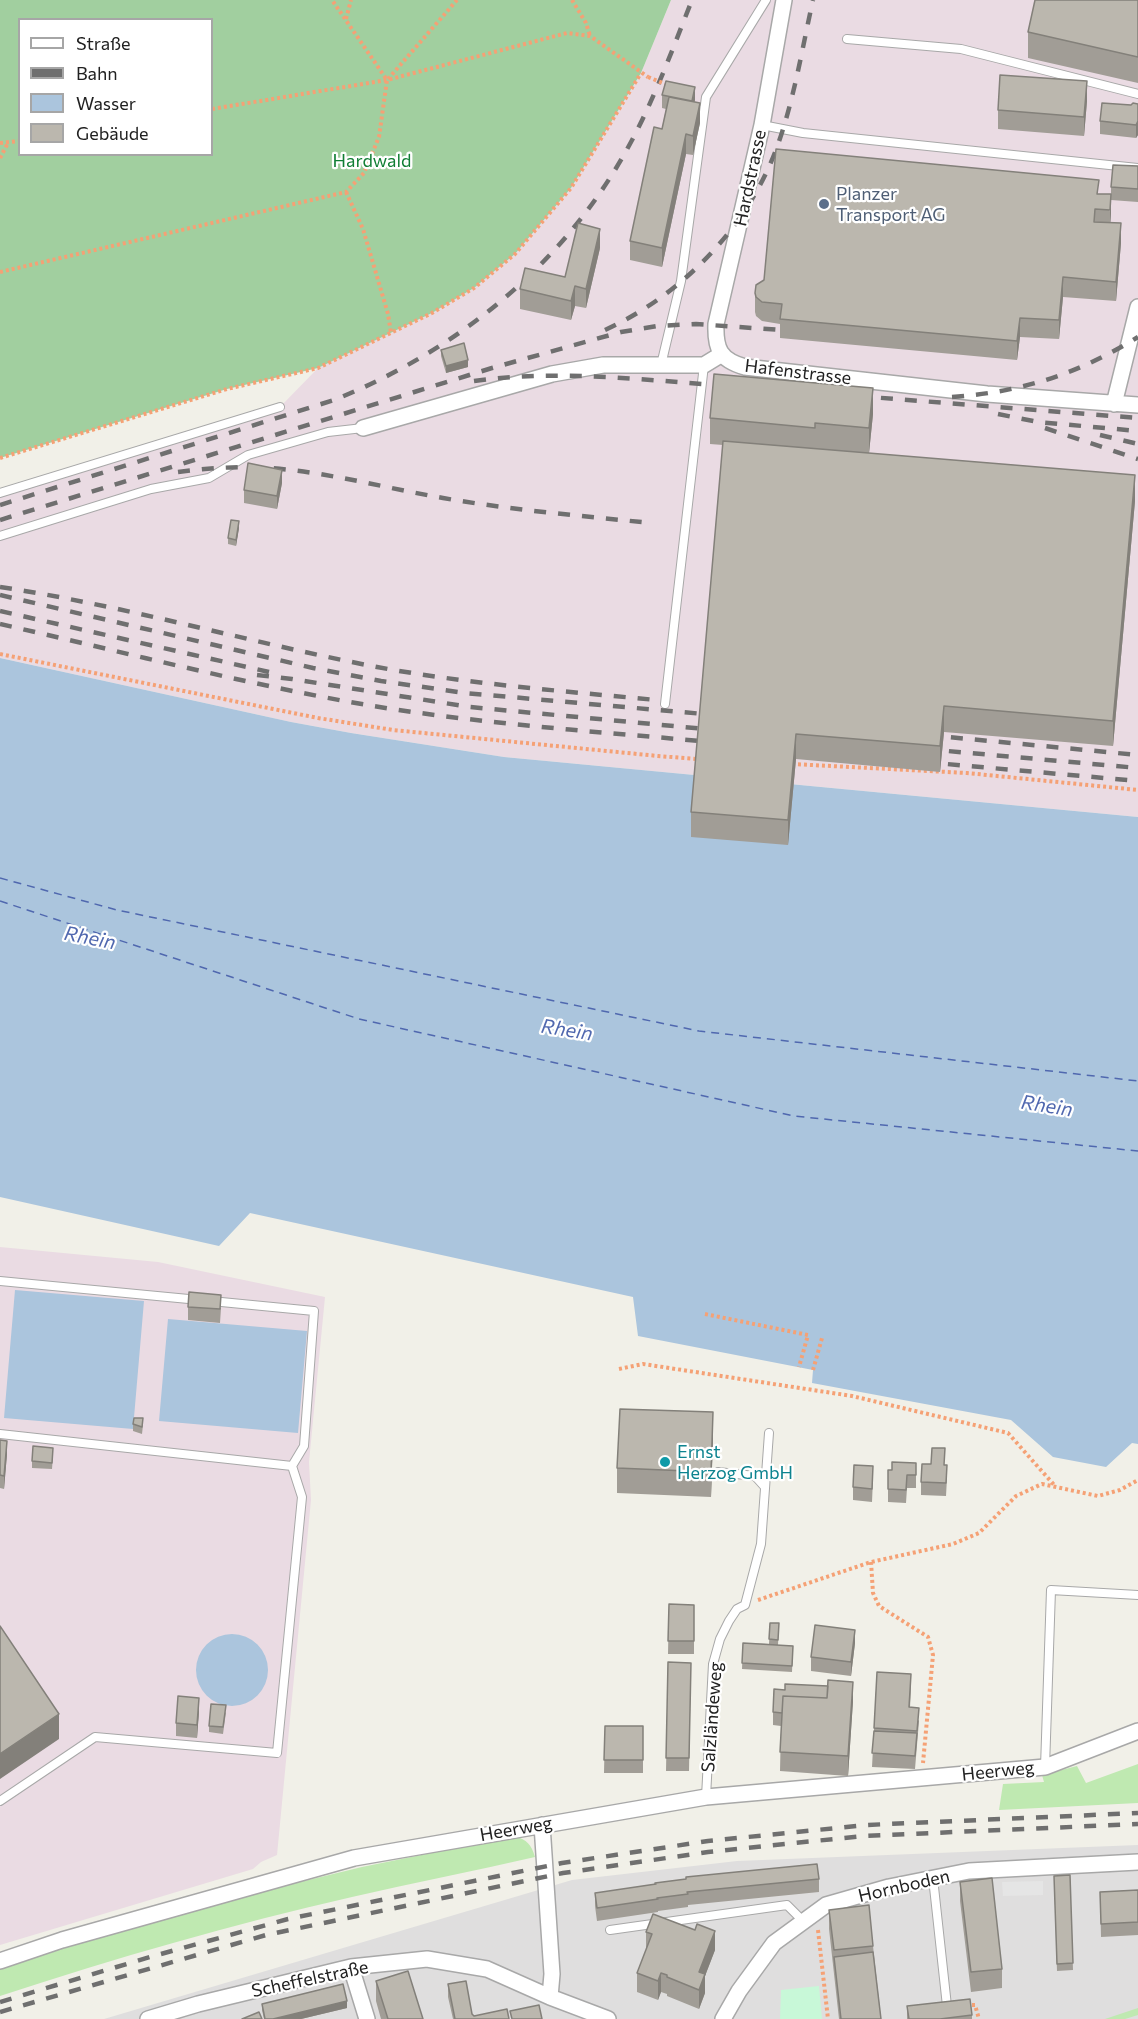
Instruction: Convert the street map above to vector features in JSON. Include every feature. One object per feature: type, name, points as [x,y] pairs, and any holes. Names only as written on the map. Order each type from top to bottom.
[{"type":"street","name":"Hardstrasse","points":[[722,354],[717,345],[716,324],[762,125],[784,0]]},
{"type":"street","points":[[1114,404],[1138,308]]},
{"type":"street","name":"Hafenstrasse","points":[[704,365],[722,354],[735,364],[745,367],[987,394],[1138,405]]},
{"type":"street","points":[[363,428],[552,374],[603,365],[704,365]]},
{"type":"street","name":"Heerweg","points":[[0,1961],[62,1940],[354,1858],[706,1797],[1045,1767],[1138,1731]]},
{"type":"street","points":[[542,1825],[552,1974],[550,1997]]},
{"type":"street","name":"Hornboden","points":[[723,2019],[739,1991],[774,1943],[826,1905],[889,1887],[969,1871],[1138,1862]]},
{"type":"street","name":"Scheffelstraße","points":[[148,2019],[201,2012],[351,1966],[427,1959],[487,1969],[550,1997],[608,2019]]},
{"type":"street","points":[[351,1966],[367,2019]]},
{"type":"lane","points":[[661,365],[681,281],[706,97],[766,0]]},
{"type":"lane","points":[[847,39],[962,49],[1138,94]]},
{"type":"lane","points":[[762,125],[814,134],[1138,168]]},
{"type":"lane","points":[[665,704],[704,365]]},
{"type":"lane","points":[[0,493],[280,407]]},
{"type":"lane","points":[[0,536],[150,489],[209,478],[248,455],[328,432],[363,428]]},
{"type":"lane","points":[[0,1281],[314,1311],[304,1446],[292,1466],[302,1497],[277,1754],[95,1737],[0,1801]]},
{"type":"lane","name":"Salzländeweg","points":[[706,1797],[713,1664],[720,1639],[729,1621],[737,1609],[745,1605],[761,1544],[768,1433]]},
{"type":"lane","points":[[0,1434],[292,1466]]},
{"type":"lane","points":[[718,1472],[755,1476],[764,1486]]},
{"type":"lane","name":"Heerweg","points":[[1045,1767],[1051,1590],[1138,1595]]},
{"type":"lane","points":[[933,1878],[947,2006]]},
{"type":"lane","points":[[610,1930],[787,1905],[807,1918]]},
{"type":"path","points":[[333,0],[387,80]]},
{"type":"path","points":[[346,20],[351,0]]},
{"type":"path","points":[[0,272],[346,192],[364,173],[379,137],[387,80],[458,0]]},
{"type":"path","points":[[572,0],[586,22],[590,36]]},
{"type":"path","points":[[213,109],[387,80],[567,33],[590,36],[641,73],[679,89]]},
{"type":"path","points":[[0,458],[227,389],[318,368],[432,313],[474,288],[515,254],[571,188],[641,73]]},
{"type":"path","points":[[0,143],[18,141]]},
{"type":"path","points":[[0,158],[8,143]]},
{"type":"path","points":[[346,192],[363,229],[388,314],[391,333]]},
{"type":"path","points":[[0,654],[318,718],[393,730],[705,759]]},
{"type":"path","points":[[788,764],[967,773],[1138,790]]},
{"type":"path","points":[[705,1314],[808,1335],[799,1367]]},
{"type":"path","points":[[813,1370],[822,1338]]},
{"type":"path","points":[[619,1369],[643,1364],[852,1396],[1008,1433],[1055,1486]]},
{"type":"path","points":[[745,1605],[871,1562],[953,1544],[979,1533],[1016,1496],[1041,1484],[1098,1496],[1120,1490],[1138,1480]]},
{"type":"path","points":[[871,1562],[873,1593],[879,1606],[928,1637],[933,1654],[922,1779]]},
{"type":"path","points":[[807,1918],[817,1922],[828,2019]]},
{"type":"path","points":[[947,2006],[975,2005],[979,2019]]},
{"type":"shaded area","points":[[671,0],[1138,0],[1138,817],[504,757],[291,722],[0,658],[0,493],[280,407],[318,368],[432,313],[474,288],[515,254],[571,188],[641,73]]},
{"type":"shaded area","points":[[0,1247],[158,1262],[325,1297],[309,1462],[311,1500],[277,1855],[261,1862],[253,1869],[0,1945]]},
{"type":"shaded area","points":[[1138,1845],[1138,2019],[104,2019],[572,1880],[737,1861]]},
{"type":"shaded area","points":[[1043,1881],[1043,1895],[1003,1896],[1002,1882]]},
{"type":"green space","name":"Hardwald","points":[[0,0],[671,0],[641,73],[571,188],[515,254],[474,288],[432,313],[318,368],[227,389],[0,458]]},
{"type":"green space","points":[[1138,1764],[1138,1803],[999,1810],[1003,1784],[1044,1782],[1042,1775],[1077,1766],[1086,1783]]},
{"type":"green space","points":[[515,1836],[528,1843],[535,1857],[352,1897],[219,1930],[0,1996],[0,1965],[189,1909],[362,1867]]},
{"type":"green space","points":[[819,1986],[822,2019],[780,2019],[781,1990]]},
{"type":"green space","points":[[1138,2008],[1138,2015],[1125,2019],[1105,2019]]},
{"type":"water","name":"Rhein","points":[[0,658],[291,722],[504,757],[1138,817],[1138,1444],[1132,1443],[1106,1467],[1053,1457],[1011,1420],[812,1383],[813,1370],[638,1336],[633,1297],[250,1213],[219,1246],[0,1197]]},
{"type":"water","points":[[15,1290],[144,1301],[133,1429],[4,1418]]},
{"type":"water","points":[[168,1319],[307,1331],[298,1433],[159,1421]]},
{"type":"water","points":[[232,1634],[252,1640],[262,1650],[268,1670],[262,1690],[252,1700],[232,1706],[212,1700],[202,1690],[196,1670],[202,1650],[212,1640]]},
{"type":"building","points":[[1035,0],[1138,0],[1138,57],[1028,32]]},
{"type":"building","points":[[1000,75],[1087,81],[1084,117],[998,110]]},
{"type":"building","points":[[666,81],[695,87],[692,101],[662,95]]},
{"type":"building","points":[[669,97],[700,103],[693,136],[686,134],[662,248],[630,241],[654,127],[662,129]]},
{"type":"building","points":[[1102,103],[1138,104],[1136,125],[1100,121]]},
{"type":"building","points":[[776,149],[1099,180],[1097,194],[1111,194],[1110,210],[1095,209],[1094,222],[1121,223],[1116,282],[1063,277],[1059,320],[1020,318],[1017,341],[780,319],[782,304],[762,302],[755,293],[756,285],[764,280]]},
{"type":"building","points":[[1113,165],[1138,166],[1138,189],[1111,187]]},
{"type":"building","points":[[578,223],[600,229],[586,289],[575,286],[571,301],[520,289],[525,268],[565,277]]},
{"type":"building","points":[[464,343],[468,360],[446,366],[441,350]]},
{"type":"building","points":[[714,374],[873,388],[869,428],[815,423],[815,428],[710,418]]},
{"type":"building","points":[[723,441],[1135,475],[1113,721],[944,706],[940,746],[796,734],[788,820],[691,812]]},
{"type":"building","points":[[248,463],[282,470],[277,496],[244,490]]},
{"type":"building","points":[[231,520],[239,521],[236,540],[228,538]]},
{"type":"building","points":[[189,1292],[221,1295],[220,1309],[188,1307]]},
{"type":"building","points":[[620,1409],[713,1412],[711,1472],[617,1468]]},
{"type":"building","points":[[134,1418],[143,1418],[142,1427],[133,1424]]},
{"type":"building","points":[[0,1440],[7,1441],[4,1476],[0,1475]]},
{"type":"building","points":[[33,1446],[53,1448],[52,1463],[32,1461]]},
{"type":"building","points":[[932,1448],[945,1448],[946,1483],[921,1482],[922,1464],[931,1464]]},
{"type":"building","points":[[892,1462],[916,1463],[916,1475],[907,1475],[906,1490],[888,1489],[888,1470],[892,1470]]},
{"type":"building","points":[[854,1465],[873,1466],[872,1489],[853,1487]]},
{"type":"building","points":[[669,1604],[694,1605],[694,1641],[668,1641]]},
{"type":"building","points":[[770,1623],[779,1623],[778,1640],[769,1639]]},
{"type":"building","points":[[815,1625],[855,1630],[851,1662],[811,1657]]},
{"type":"building","points":[[0,1626],[59,1714],[0,1754]]},
{"type":"building","points":[[743,1643],[793,1646],[792,1666],[742,1663]]},
{"type":"building","points":[[668,1662],[691,1663],[689,1758],[666,1758]]},
{"type":"building","points":[[877,1672],[911,1674],[909,1707],[919,1708],[917,1731],[874,1728]]},
{"type":"building","points":[[828,1680],[853,1682],[848,1756],[780,1752],[783,1696],[827,1698]]},
{"type":"building","points":[[785,1684],[828,1686],[827,1698],[783,1696],[782,1713],[773,1712],[774,1689],[785,1690]]},
{"type":"building","points":[[178,1696],[199,1698],[197,1725],[176,1723]]},
{"type":"building","points":[[211,1704],[226,1705],[223,1727],[209,1726]]},
{"type":"building","points":[[605,1726],[643,1726],[643,1760],[604,1760]]},
{"type":"building","points":[[874,1731],[917,1733],[915,1756],[872,1753]]},
{"type":"building","points":[[817,1864],[819,1879],[687,1892],[688,1894],[597,1908],[595,1893],[686,1879],[686,1877]]},
{"type":"building","points":[[1070,1875],[1073,1963],[1057,1964],[1054,1876]]},
{"type":"building","points":[[992,1878],[1002,1969],[971,1972],[960,1882]]},
{"type":"building","points":[[1138,1890],[1138,1922],[1101,1924],[1100,1892]]},
{"type":"building","points":[[869,1905],[873,1946],[834,1950],[829,1910]]},
{"type":"building","points":[[653,1914],[695,1930],[697,1924],[715,1931],[699,1972],[705,1974],[699,1990],[661,1973],[658,1981],[637,1973],[652,1934],[646,1932]]},
{"type":"building","points":[[873,1952],[881,2019],[841,2019],[834,1957]]},
{"type":"building","points":[[408,1971],[423,2019],[388,2019],[376,1981]]},
{"type":"building","points":[[466,1981],[474,2016],[507,2009],[509,2019],[455,2019],[448,1984]]},
{"type":"building","points":[[343,1984],[347,2001],[265,2019],[262,2004]]},
{"type":"building","points":[[970,1999],[972,2015],[940,2019],[909,2019],[907,2006]]},
{"type":"building","points":[[539,2005],[542,2019],[512,2019],[510,2011]]},
{"type":"building","points":[[259,2012],[262,2019],[242,2019]]},
{"type":"ferry route","points":[[0,878],[117,910],[699,1031],[1138,1081]]},
{"type":"ferry route","points":[[0,901],[359,1019],[794,1116],[1138,1151]]},
{"type":"railway","points":[[0,505],[334,400],[380,379],[424,355],[466,328],[542,263],[575,226],[605,185],[648,108],[692,0]]},
{"type":"railway","points":[[605,330],[660,298],[686,278],[730,231],[749,204],[764,176],[783,129],[813,0]]},
{"type":"railway","points":[[0,520],[492,368],[621,332],[657,326],[696,324],[781,330]]},
{"type":"railway","points":[[952,397],[1002,391],[1049,379],[1093,361],[1138,337]]},
{"type":"railway","points":[[474,381],[569,376],[728,386]]},
{"type":"railway","points":[[857,396],[1138,418]]},
{"type":"railway","points":[[998,414],[1038,422],[1138,431]]},
{"type":"railway","points":[[1045,428],[1138,459]]},
{"type":"railway","points":[[1100,435],[1138,444]]},
{"type":"railway","points":[[178,472],[234,467],[291,470],[469,502],[651,523]]},
{"type":"railway","points":[[0,587],[95,604],[377,667],[481,683],[656,700]]},
{"type":"railway","points":[[0,595],[313,668],[381,681],[465,693],[715,715]]},
{"type":"railway","points":[[0,611],[269,672]]},
{"type":"railway","points":[[0,624],[233,678],[373,706],[500,723],[712,742]]},
{"type":"railway","points":[[257,675],[470,707],[716,730]]},
{"type":"railway","points":[[927,735],[1138,755]]},
{"type":"railway","points":[[925,749],[1138,768]]},
{"type":"railway","points":[[924,762],[1138,781]]},
{"type":"railway","points":[[0,2002],[288,1919],[562,1863],[708,1841],[866,1825],[1138,1813]]},
{"type":"railway","points":[[0,2012],[266,1935],[563,1873],[708,1852],[863,1836],[1138,1824]]},
{"type":"place","name":"Planzer Transport AG","points":[[824,204]]},
{"type":"place","name":"Ernst Herzog GmbH","points":[[665,1462]]}]
